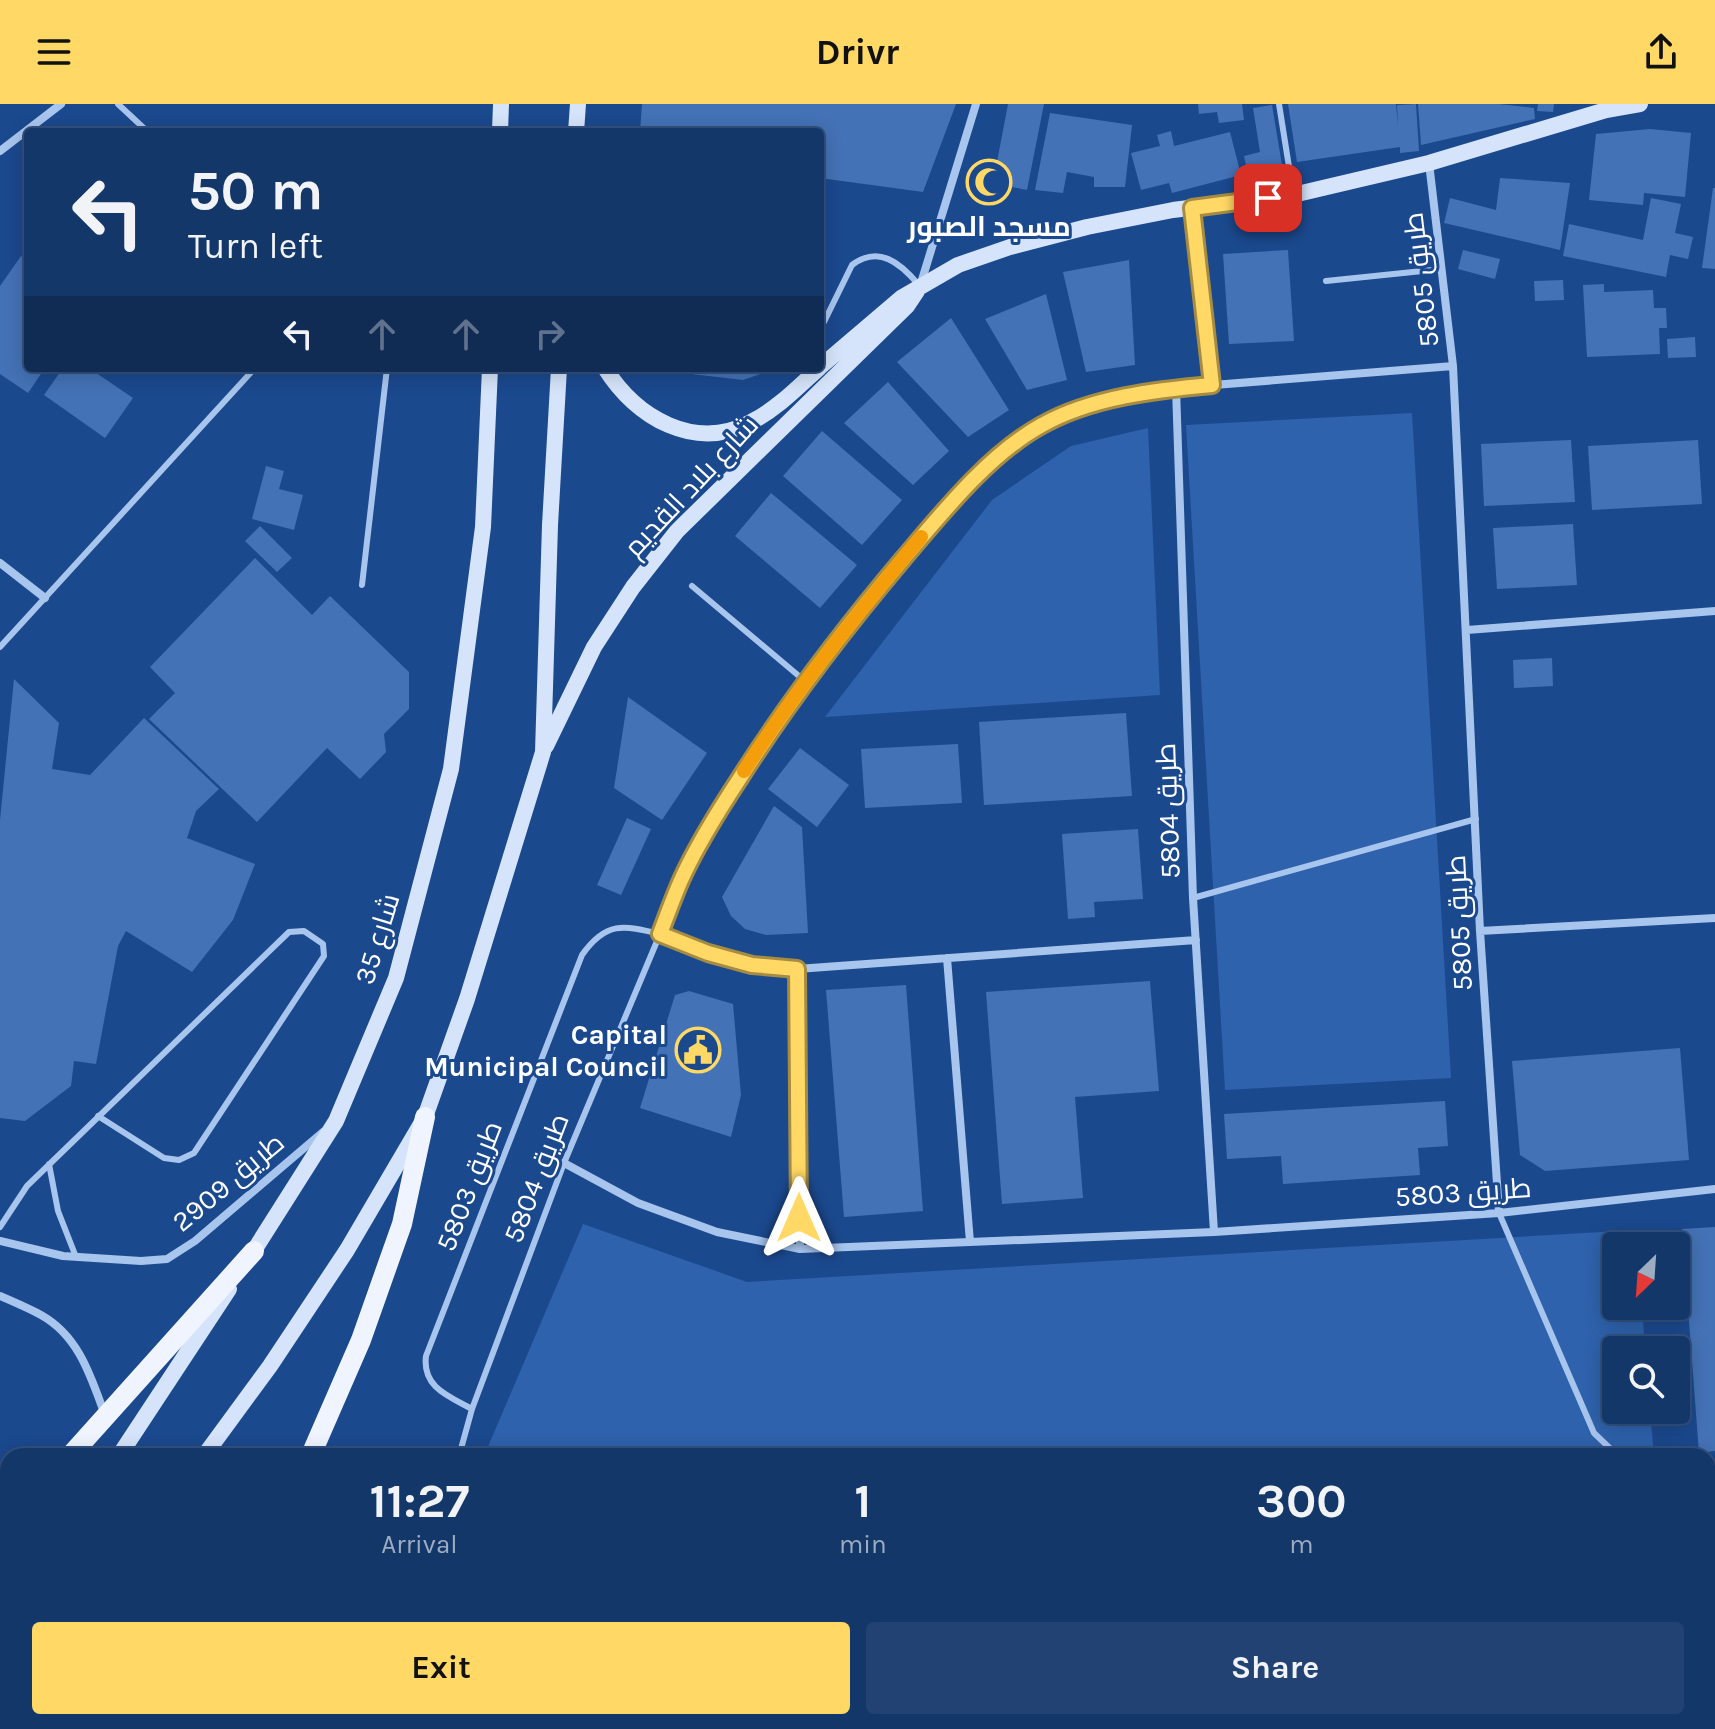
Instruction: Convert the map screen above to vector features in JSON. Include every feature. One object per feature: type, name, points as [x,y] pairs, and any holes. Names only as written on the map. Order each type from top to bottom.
[{"type":"main road","points":[[500,128],[501,104]]},
{"type":"main road","points":[[576,128],[578,104]]},
{"type":"main road","name":"شارع بلاد القديم","points":[[824,364],[892,304],[958,265],[1010,247],[1087,227],[1192,208],[1293,195],[1429,163],[1591,114],[1640,104]]},
{"type":"main road","name":"شارع بلاد القديم","points":[[543,752],[594,647],[633,587],[677,531],[907,306],[920,287]]},
{"type":"main road","name":"شارع 35","points":[[124,1448],[336,1121],[396,978],[451,769],[483,527],[490,372]]},
{"type":"main road","points":[[314,1448],[361,1340],[402,1224],[425,1117],[467,999],[543,752],[550,525],[559,372]]},
{"type":"main road","name":"شارع بلاد القديم","points":[[608,372],[631,402],[659,423],[691,433],[726,433],[752,422],[777,405],[815,372]]},
{"type":"main road","points":[[210,1448],[270,1366],[347,1250],[425,1117]]},
{"type":"main road","points":[[77,1448],[254,1251]]},
{"type":"street","points":[[30,128],[61,104]]},
{"type":"street","points":[[920,287],[976,104]]},
{"type":"street","points":[[0,151],[24,133]]},
{"type":"street","name":"طريق 5805","points":[[1429,163],[1453,366],[1480,931],[1499,1213]]},
{"type":"street","name":"طريق 5804","points":[[660,934],[682,877],[709,826],[773,727],[844,629],[932,524],[1005,450],[1041,425],[1083,406],[1176,388],[1453,366]]},
{"type":"street","name":"طريق 5804","points":[[1176,388],[1193,898],[1214,1232]]},
{"type":"street","points":[[0,563],[45,598]]},
{"type":"street","points":[[1467,630],[1715,611]]},
{"type":"street","points":[[1480,931],[1715,918]]},
{"type":"street","points":[[660,934],[708,953],[752,965],[797,969],[1196,940]]},
{"type":"street","points":[[947,958],[970,1242]]},
{"type":"street","points":[[797,969],[800,1249]]},
{"type":"street","name":"طريق 2909","points":[[0,1241],[63,1256],[141,1261],[167,1259],[195,1241],[336,1121]]},
{"type":"street","name":"طريق 5803","points":[[564,1163],[638,1203],[717,1232],[800,1249],[1214,1232],[1499,1213],[1715,1189]]},
{"type":"street","points":[[0,1296],[44,1316],[72,1340],[88,1370],[105,1415]]},
{"type":"lane","points":[[118,104],[144,128]]},
{"type":"lane","points":[[1279,104],[1293,195]]},
{"type":"lane","points":[[1192,208],[1212,385]]},
{"type":"lane","points":[[824,322],[852,265],[857,261],[892,259],[920,287]]},
{"type":"lane","points":[[1326,281],[1442,269]]},
{"type":"lane","points":[[0,647],[251,372]]},
{"type":"lane","points":[[362,585],[387,372]]},
{"type":"lane","points":[[692,586],[806,682]]},
{"type":"lane","points":[[1193,898],[1476,819]]},
{"type":"lane","name":"طريق 5803","points":[[472,1409],[433,1386],[425,1366],[426,1356],[582,955],[594,938],[612,928],[633,927],[660,934]]},
{"type":"lane","points":[[0,1227],[27,1186],[98,1116],[289,932],[304,931],[323,944],[324,956],[194,1153],[179,1160],[164,1158],[98,1116]]},
{"type":"lane","name":"طريق 5804","points":[[461,1448],[472,1409],[564,1163],[660,934]]},
{"type":"lane","points":[[49,1164],[58,1211],[76,1257]]},
{"type":"lane","points":[[1499,1213],[1594,1433],[1610,1448]]},
{"type":"shaded area","points":[[1412,413],[1451,1078],[1225,1090],[1186,425]]},
{"type":"shaded area","points":[[1148,428],[1160,695],[825,717],[992,500],[1071,446]]},
{"type":"shaded area","points":[[583,1224],[747,1282],[1635,1230],[1602,1232],[1602,1320],[1643,1320],[1644,1336],[1602,1336],[1602,1424],[1651,1424],[1653,1448],[487,1448]]},
{"type":"building","points":[[642,104],[956,104],[923,192],[824,179],[824,128],[640,128]]},
{"type":"building","points":[[1008,104],[1044,104],[1027,190],[993,183]]},
{"type":"building","points":[[1198,104],[1242,104],[1244,120],[1219,123],[1217,112],[1199,114]]},
{"type":"building","points":[[1288,104],[1396,104],[1398,127],[1397,105],[1416,104],[1419,151],[1400,153],[1400,147],[1297,162]]},
{"type":"building","points":[[1418,104],[1499,104],[1534,108],[1535,119],[1421,145]]},
{"type":"building","points":[[1538,104],[1554,104],[1553,112],[1537,111]]},
{"type":"building","points":[[1272,105],[1282,165],[1248,174],[1244,156],[1260,152],[1253,108]]},
{"type":"building","points":[[1050,113],[1132,125],[1125,187],[1094,187],[1094,177],[1067,172],[1063,193],[1035,190]]},
{"type":"building","points":[[1650,129],[1691,133],[1685,197],[1644,193],[1643,205],[1589,200],[1596,134]]},
{"type":"building","points":[[1171,131],[1174,146],[1230,132],[1241,175],[1172,193],[1169,183],[1141,190],[1131,153],[1160,146],[1157,135]]},
{"type":"building","points":[[1500,178],[1570,183],[1560,250],[1444,223],[1450,198],[1496,210]]},
{"type":"building","points":[[1715,188],[1715,269],[1702,268]]},
{"type":"building","points":[[1651,198],[1681,204],[1675,233],[1693,237],[1688,259],[1670,255],[1666,277],[1563,256],[1569,224],[1643,240]]},
{"type":"building","points":[[1288,250],[1294,341],[1229,344],[1223,254]]},
{"type":"building","points":[[1463,250],[1500,259],[1495,279],[1458,269]]},
{"type":"building","points":[[21,256],[24,258],[24,372],[42,372],[28,393],[0,374],[0,286]]},
{"type":"building","points":[[1129,260],[1135,365],[1086,372],[1063,272]]},
{"type":"building","points":[[1563,280],[1564,300],[1535,301],[1534,281]]},
{"type":"building","points":[[1604,284],[1604,292],[1653,290],[1654,308],[1666,308],[1667,328],[1659,328],[1660,354],[1587,357],[1583,285]]},
{"type":"building","points":[[1046,294],[1067,380],[1027,390],[985,319]]},
{"type":"building","points":[[951,318],[1009,410],[968,437],[897,362]]},
{"type":"building","points":[[1695,337],[1696,357],[1668,358],[1667,339]]},
{"type":"building","points":[[60,372],[95,372],[133,398],[105,438],[44,395]]},
{"type":"building","points":[[674,372],[766,372],[743,380]]},
{"type":"building","points":[[888,382],[949,451],[913,485],[844,423]]},
{"type":"building","points":[[822,431],[902,500],[862,545],[783,476]]},
{"type":"building","points":[[1571,440],[1575,502],[1484,506],[1481,444]]},
{"type":"building","points":[[1698,440],[1702,504],[1592,510],[1588,446]]},
{"type":"building","points":[[266,466],[284,471],[279,489],[303,495],[294,530],[252,519]]},
{"type":"building","points":[[771,493],[857,565],[820,608],[735,536]]},
{"type":"building","points":[[1573,524],[1577,585],[1497,589],[1493,528]]},
{"type":"building","points":[[260,526],[292,558],[277,572],[245,541]]},
{"type":"building","points":[[255,558],[312,615],[330,596],[409,672],[409,709],[384,734],[386,752],[360,779],[327,748],[257,822],[149,719],[175,693],[150,667]]},
{"type":"building","points":[[1552,658],[1553,686],[1514,688],[1513,660]]},
{"type":"building","points":[[14,679],[59,723],[52,769],[90,775],[144,718],[219,789],[196,811],[187,838],[255,864],[233,920],[192,972],[126,931],[118,946],[96,1064],[74,1061],[71,1086],[25,1121],[0,1118],[0,820]]},
{"type":"building","points":[[628,697],[707,753],[662,820],[614,788]]},
{"type":"building","points":[[1126,713],[1132,796],[984,805],[979,722]]},
{"type":"building","points":[[958,744],[962,803],[865,808],[861,749]]},
{"type":"building","points":[[800,748],[849,785],[817,827],[768,789]]},
{"type":"building","points":[[774,806],[802,827],[808,933],[766,935],[745,929],[731,916],[722,897]]},
{"type":"building","points":[[627,818],[651,829],[621,895],[597,885]]},
{"type":"building","points":[[1138,829],[1143,899],[1094,902],[1095,917],[1068,919],[1062,834]]},
{"type":"building","points":[[1150,981],[1159,1091],[1075,1097],[1083,1198],[1002,1204],[986,992]]},
{"type":"building","points":[[906,985],[923,1211],[844,1217],[826,990]]},
{"type":"building","name":"Capital Municipal Council","points":[[689,991],[733,1004],[741,1095],[731,1137],[640,1108],[675,995]]},
{"type":"building","points":[[1680,1048],[1689,1160],[1545,1171],[1520,1155],[1512,1061]]},
{"type":"building","points":[[1445,1101],[1448,1146],[1418,1148],[1420,1175],[1283,1184],[1281,1156],[1227,1159],[1224,1114]]},
{"type":"building","points":[[1715,1227],[1715,1448],[1699,1448],[1689,1320],[1690,1232],[1682,1232],[1682,1229]]},
{"type":"slow traffic","points":[[744,771],[844,629],[921,537]]},
{"type":"place","name":"مسجد الصبور","points":[[989,182]]},
{"type":"place","name":"Capital Municipal Council","points":[[698,1050]]},
{"type":"route","points":[[799,1218],[797,969],[752,965],[708,953],[660,934],[682,877],[709,826],[773,727],[844,629],[932,524],[1005,450],[1041,425],[1083,406],[1176,388],[1212,385],[1192,208],[1268,198]]}]
